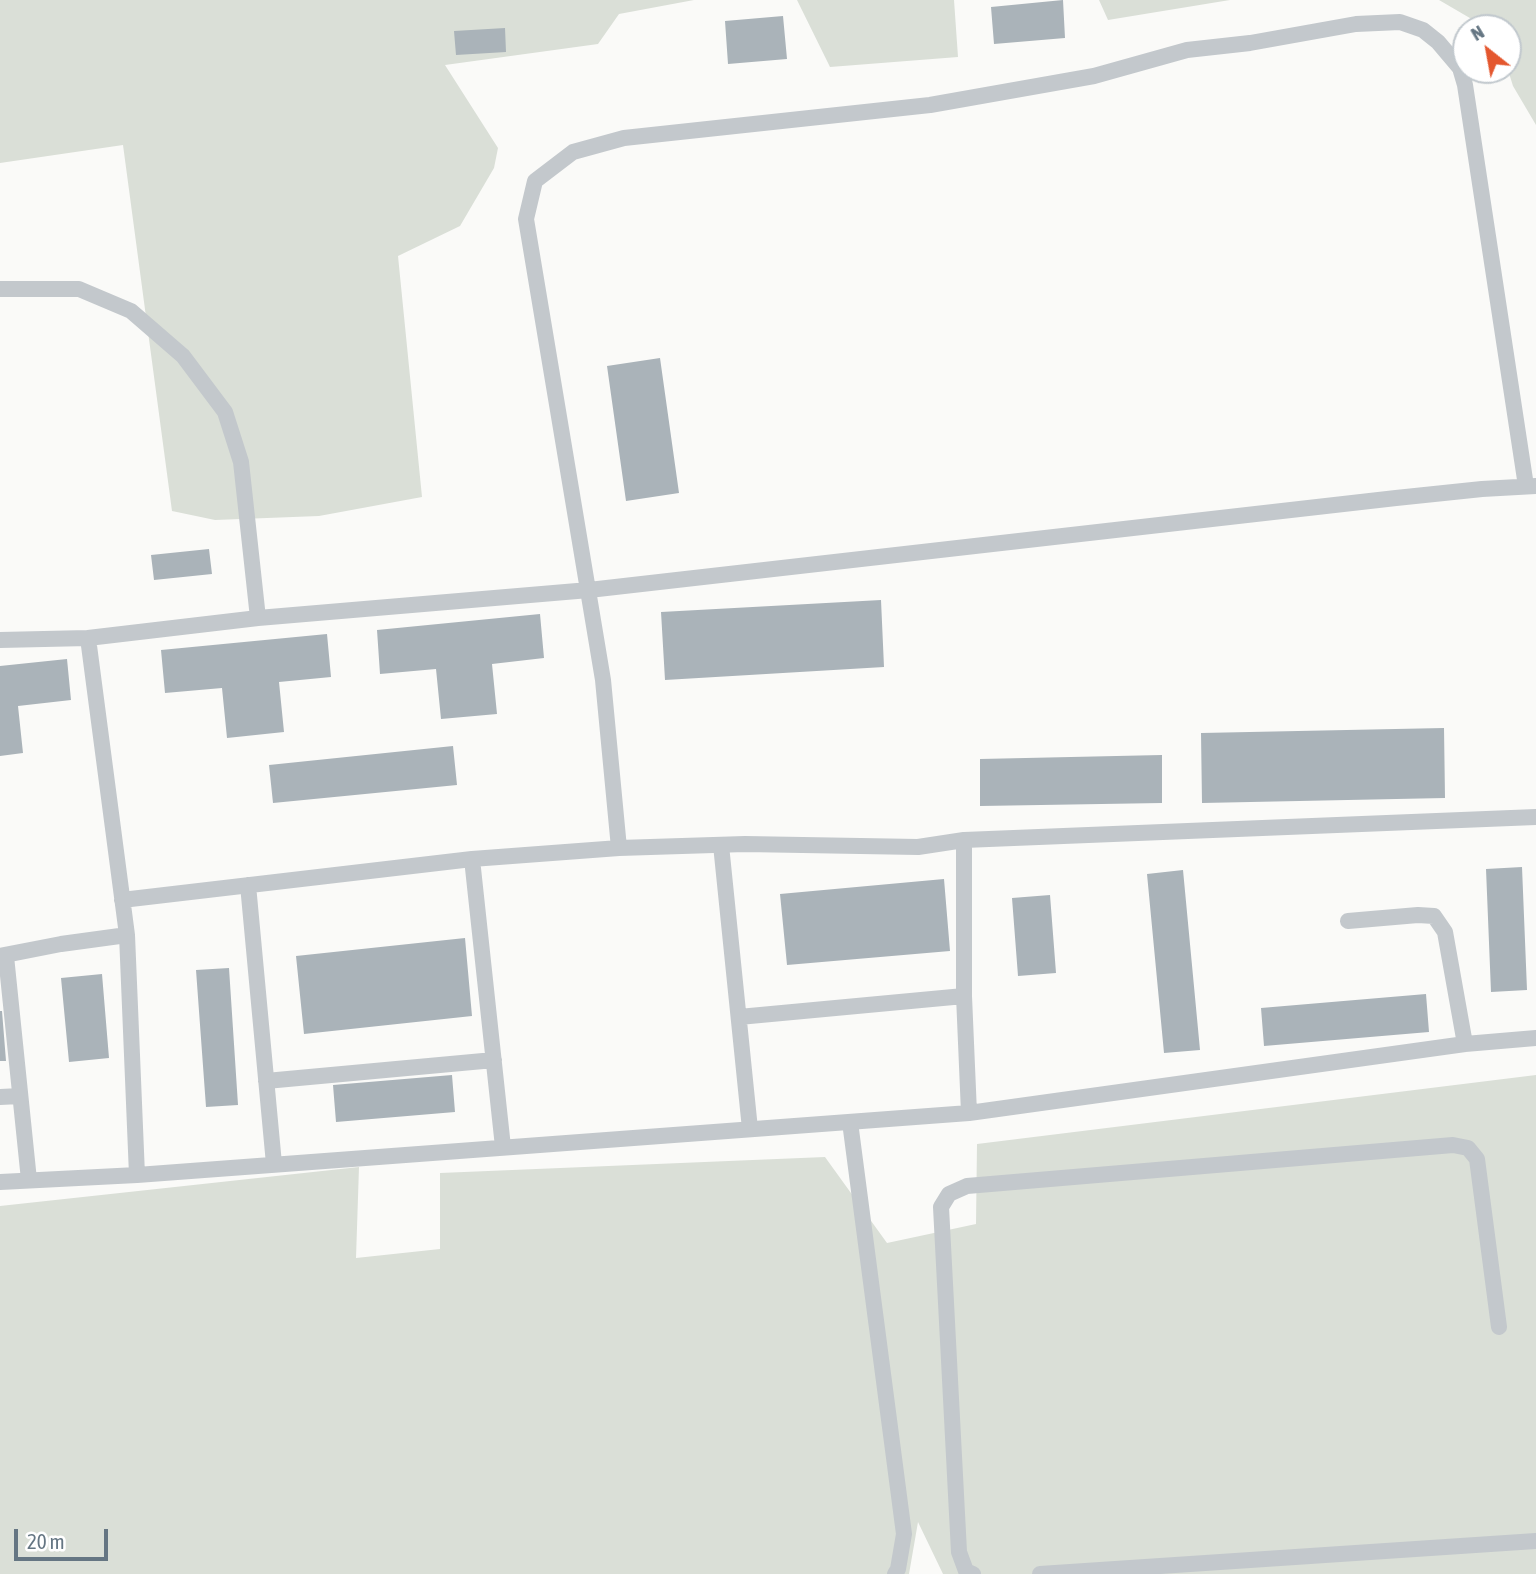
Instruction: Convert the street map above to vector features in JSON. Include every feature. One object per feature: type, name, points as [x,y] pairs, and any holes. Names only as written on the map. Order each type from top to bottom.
[{"type":"lane","points":[[0,640],[88,638],[258,618],[589,590],[1396,498],[1531,486],[1472,119],[1460,68],[1449,53],[1423,30],[1400,22],[1356,24],[1250,43],[1187,50],[1094,76],[930,105],[624,138],[573,152],[535,181],[526,219],[589,590],[603,680],[619,848]]},
{"type":"lane","points":[[0,289],[79,289],[131,311],[183,356],[225,412],[241,462],[258,618]]},
{"type":"lane","points":[[88,638],[127,935],[137,1175]]},
{"type":"lane","points":[[122,900],[472,859],[619,848],[721,845],[918,847],[964,840],[1536,817]]},
{"type":"lane","points":[[964,840],[964,996],[969,1113]]},
{"type":"lane","points":[[721,845],[750,1129]]},
{"type":"lane","points":[[472,859],[503,1147]]},
{"type":"lane","points":[[248,885],[274,1164]]},
{"type":"lane","points":[[1348,921],[1434,916],[1445,932],[1465,1044]]},
{"type":"lane","points":[[29,1180],[3,956],[61,944],[127,935]]},
{"type":"lane","points":[[739,1017],[964,996]]},
{"type":"lane","points":[[0,1182],[137,1175],[969,1113],[1465,1044],[1536,1038]]},
{"type":"lane","points":[[266,1081],[494,1060]]},
{"type":"lane","points":[[0,1097],[20,1096]]},
{"type":"lane","points":[[850,1122],[904,1534],[895,1574]]},
{"type":"lane","points":[[973,1574],[966,1571],[959,1552],[941,1207],[949,1194],[967,1186],[1453,1145],[1468,1148],[1476,1159],[1499,1327]]},
{"type":"lane","points":[[1040,1574],[1536,1541]]},
{"type":"shaded area","points":[[0,0],[694,0],[619,14],[598,44],[445,65],[498,148],[494,168],[460,226],[398,256],[422,497],[319,516],[215,520],[172,511],[123,145],[0,163]]},
{"type":"shaded area","points":[[797,0],[954,0],[958,57],[830,67]]},
{"type":"shaded area","points":[[1099,0],[1230,0],[1108,20]]},
{"type":"shaded area","points":[[1439,0],[1536,0],[1536,125],[1512,84],[1522,84],[1522,14],[1463,14]]},
{"type":"shaded area","points":[[1536,1075],[1536,1574],[943,1574],[918,1522],[909,1574],[0,1574],[0,1206],[359,1167],[356,1258],[440,1249],[440,1173],[825,1157],[887,1243],[976,1224],[977,1144]]},
{"type":"building","points":[[1063,0],[1065,38],[994,44],[991,7]]},
{"type":"building","points":[[783,16],[787,59],[728,64],[725,21]]},
{"type":"building","points":[[505,28],[506,52],[456,55],[454,31]]},
{"type":"building","points":[[660,358],[679,493],[626,501],[607,366]]},
{"type":"building","points":[[209,549],[212,574],[154,580],[151,555]]},
{"type":"building","points":[[881,600],[884,667],[665,680],[661,612]]},
{"type":"building","points":[[540,614],[544,658],[492,664],[497,714],[441,719],[436,669],[380,674],[377,630]]},
{"type":"building","points":[[327,634],[331,677],[279,682],[284,732],[227,738],[222,688],[165,693],[161,650]]},
{"type":"building","points":[[67,659],[71,700],[18,706],[23,753],[0,756],[0,666]]},
{"type":"building","points":[[1444,728],[1445,798],[1202,803],[1201,733]]},
{"type":"building","points":[[453,746],[457,785],[273,803],[269,765]]},
{"type":"building","points":[[1162,755],[1162,803],[980,806],[980,759]]},
{"type":"building","points":[[1522,867],[1527,990],[1491,992],[1486,869]]},
{"type":"building","points":[[1183,870],[1200,1050],[1164,1053],[1147,874]]},
{"type":"building","points":[[944,879],[950,951],[787,965],[780,894]]},
{"type":"building","points":[[1050,895],[1056,973],[1018,976],[1012,898]]},
{"type":"building","points":[[465,938],[472,1016],[304,1034],[296,956]]},
{"type":"building","points":[[229,968],[238,1105],[206,1107],[196,970]]},
{"type":"building","points":[[102,974],[109,1058],[69,1062],[61,978]]},
{"type":"building","points":[[1426,994],[1429,1032],[1264,1046],[1261,1008]]},
{"type":"building","points":[[2,1011],[6,1061],[0,1061]]},
{"type":"building","points":[[452,1075],[455,1112],[336,1122],[333,1085]]}]
